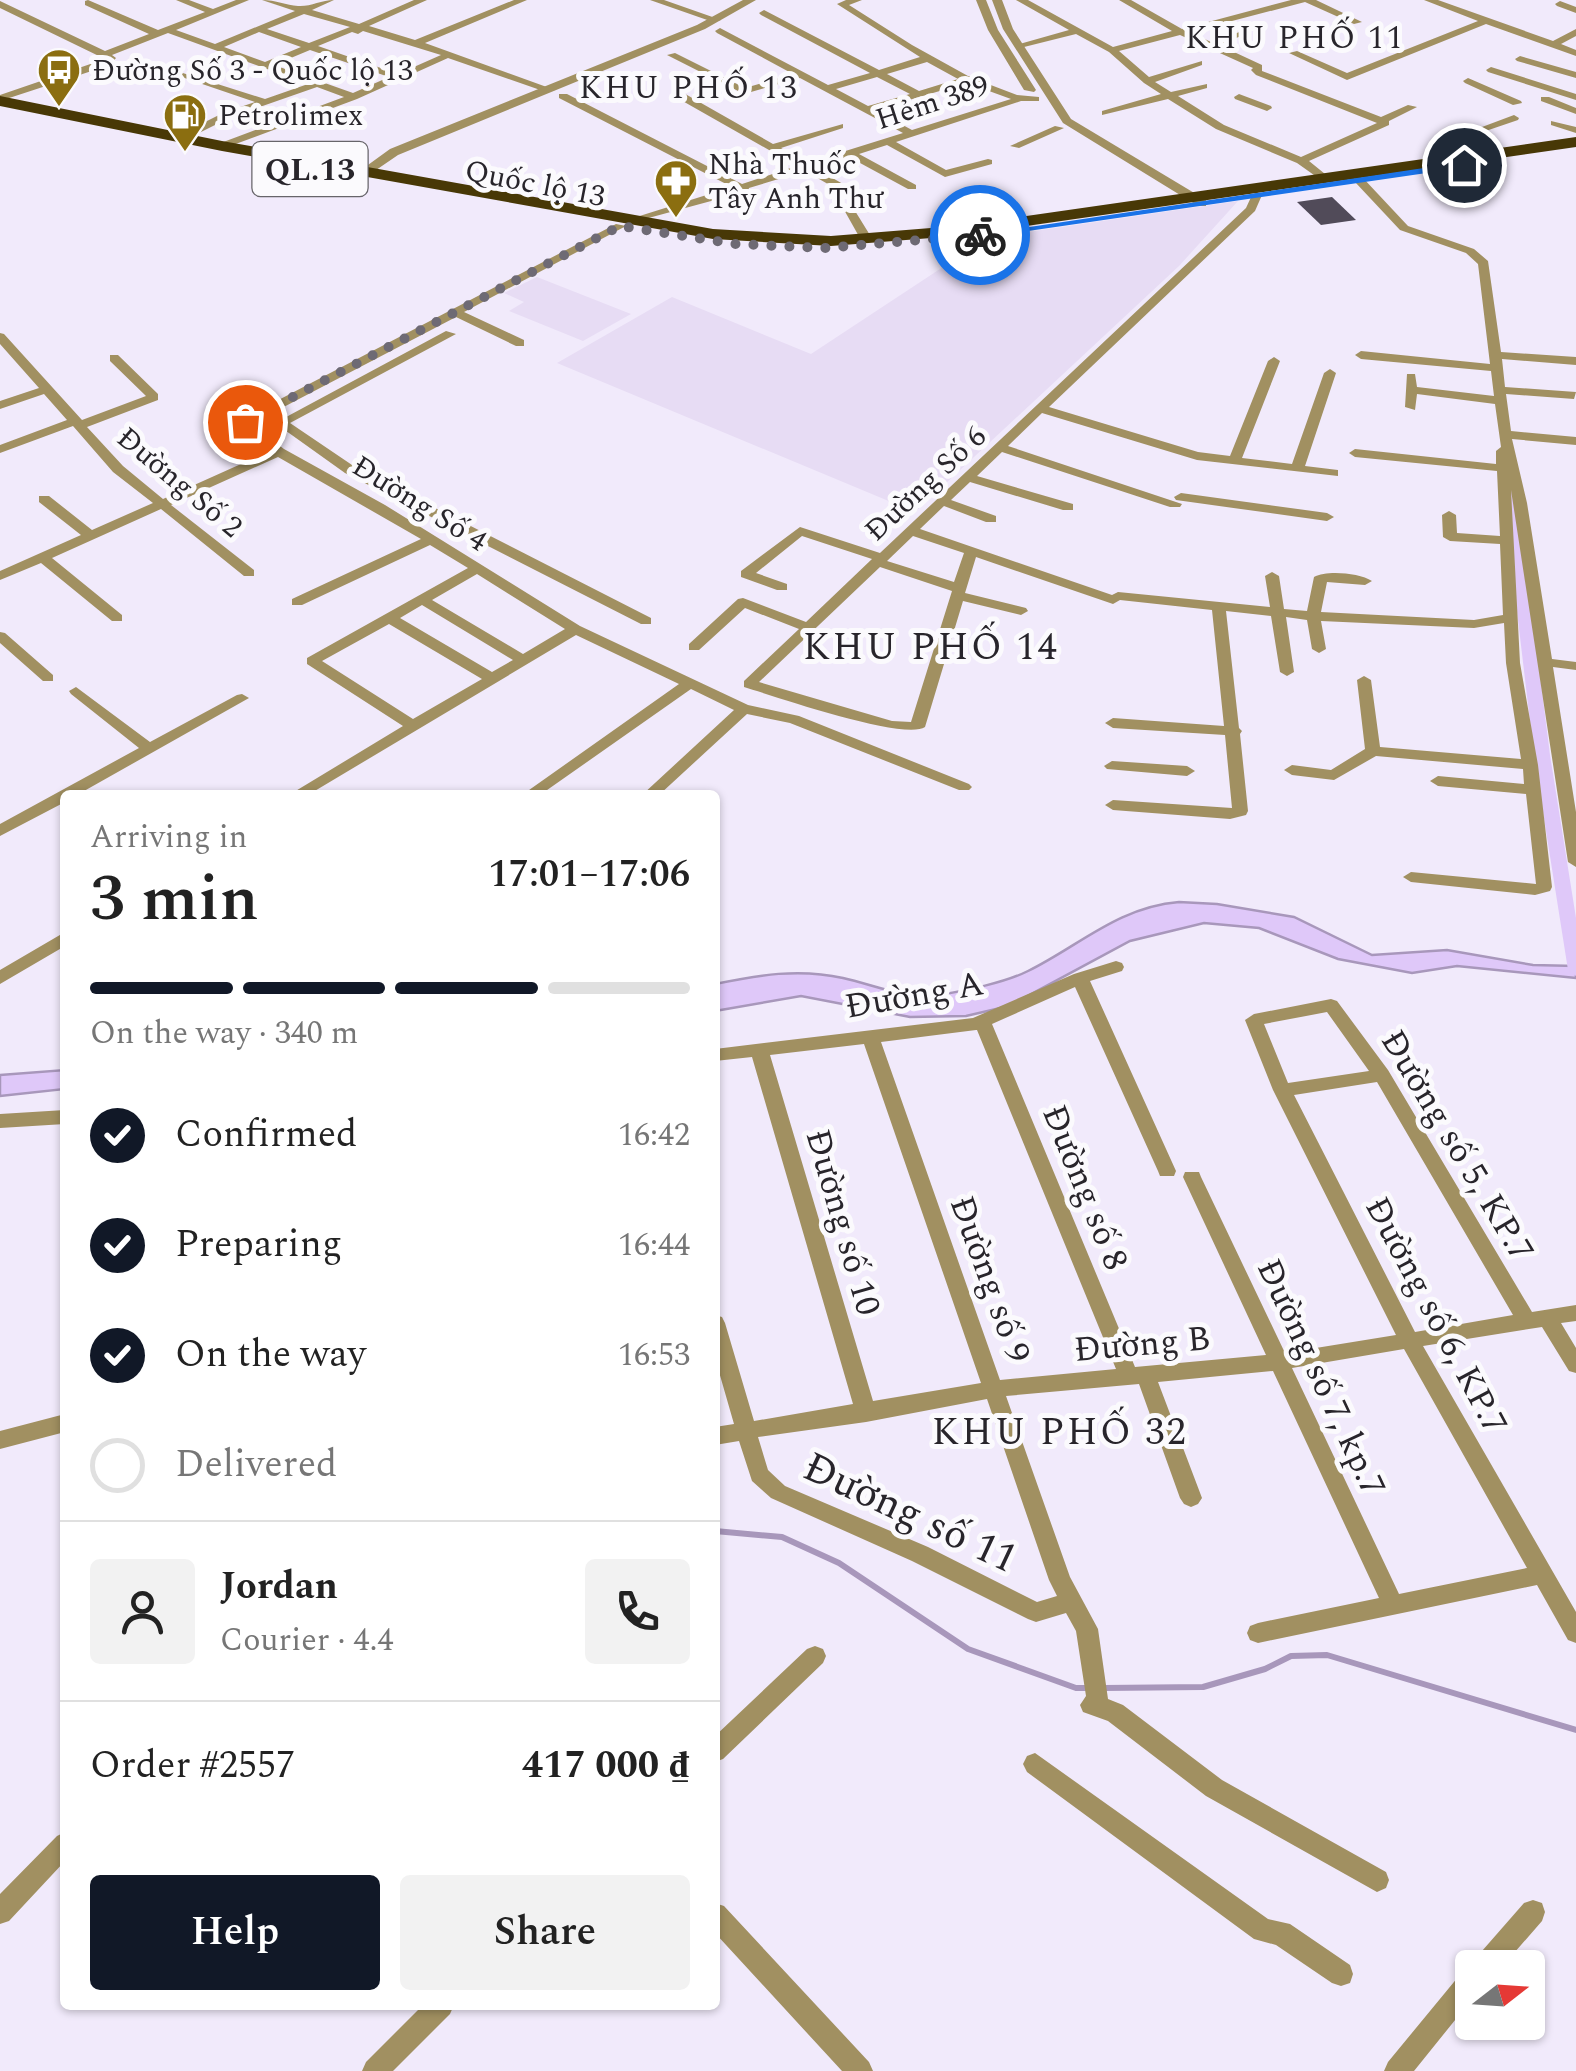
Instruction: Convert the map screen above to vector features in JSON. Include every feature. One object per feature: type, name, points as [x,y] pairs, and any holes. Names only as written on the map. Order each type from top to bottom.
[{"type":"highway","name":"Quốc lộ 13","points":[[0,100],[351,173]]},
{"type":"highway","name":"Quốc lộ 13","points":[[0,110],[735,244],[870,246],[1576,145]]},
{"type":"highway","name":"Quốc lộ 13","points":[[627,224],[740,237],[867,240],[1258,195],[1576,145]]},
{"type":"street","points":[[181,0],[213,12]]},
{"type":"street","points":[[106,54],[244,0]]},
{"type":"street","points":[[267,0],[416,43],[536,85],[744,189]]},
{"type":"street","points":[[214,47],[329,0]]},
{"type":"street","points":[[357,28],[422,0]]},
{"type":"street","points":[[416,43],[522,0]]},
{"type":"street","points":[[655,0],[713,22],[800,75],[910,132]]},
{"type":"street","points":[[351,173],[389,144],[536,85],[713,22],[732,0]]},
{"type":"street","points":[[351,173],[394,152],[556,93],[713,22],[751,0]]},
{"type":"street","points":[[857,0],[842,4],[928,58],[1016,101]]},
{"type":"street","points":[[982,0],[992,30],[1035,100],[1059,128],[1189,201]]},
{"type":"street","points":[[997,0],[1019,46],[1067,121],[1189,201]]},
{"type":"street","points":[[1021,0],[1112,50],[1147,81],[1230,132],[1300,160],[1325,178]]},
{"type":"street","points":[[1125,0],[1180,31],[1260,66],[1256,70],[1259,73],[1383,122]]},
{"type":"street","points":[[1252,8],[1275,0]]},
{"type":"street","points":[[1112,50],[1305,0],[1356,22]]},
{"type":"street","points":[[1440,1],[1483,22],[1576,53]]},
{"type":"street","points":[[88,2],[353,97]]},
{"type":"street","points":[[0,4],[111,58],[0,100]]},
{"type":"street","points":[[1560,4],[1576,10]]},
{"type":"street","points":[[764,14],[918,94]]},
{"type":"street","points":[[1294,53],[1348,77],[1483,22]]},
{"type":"street","points":[[259,29],[398,77]]},
{"type":"street","points":[[222,146],[353,97],[444,57],[352,30],[265,65]]},
{"type":"street","points":[[1210,45],[1248,30]]},
{"type":"street","points":[[1019,46],[1076,31]]},
{"type":"street","points":[[1552,46],[1576,32]]},
{"type":"street","points":[[672,56],[744,91],[800,75]]},
{"type":"street","points":[[826,88],[928,58]]},
{"type":"street","points":[[1520,58],[1576,75]]},
{"type":"street","points":[[1147,81],[1198,63]]},
{"type":"street","points":[[170,70],[265,102]]},
{"type":"street","points":[[1492,70],[1576,97]]},
{"type":"street","points":[[866,110],[971,78]]},
{"type":"street","points":[[1468,81],[1518,102]]},
{"type":"street","points":[[181,138],[318,84]]},
{"type":"street","points":[[193,94],[216,86]]},
{"type":"street","points":[[1106,112],[1203,86]]},
{"type":"street","points":[[676,93],[854,194]]},
{"type":"street","points":[[1239,97],[1267,108]]},
{"type":"street","points":[[1545,99],[1574,111],[1555,123],[1576,130]]},
{"type":"street","name":"Hẻm 389","points":[[627,224],[810,168],[910,132],[1016,101],[1035,100]]},
{"type":"street","points":[[1300,160],[1412,106]]},
{"type":"street","points":[[1470,133],[1514,118]]},
{"type":"street","points":[[775,147],[839,126]]},
{"type":"street","points":[[1015,146],[1059,128]]},
{"type":"street","points":[[887,142],[945,174],[988,162]]},
{"type":"street","points":[[852,154],[912,187]]},
{"type":"street","points":[[1359,180],[1404,228],[1482,258],[1506,439],[1570,790],[1575,851]]},
{"type":"street","name":"Đường Số 6","points":[[960,592],[917,727],[891,725],[749,684],[971,478],[1251,208],[1258,195]]},
{"type":"street","points":[[848,208],[867,240]]},
{"type":"street","name":"Đường Số 4","points":[[627,224],[458,313],[339,382],[242,424],[279,452],[576,630],[744,709],[794,719],[964,787]]},
{"type":"street","points":[[458,313],[520,343]]},
{"type":"street","points":[[450,334],[339,382],[282,423],[350,470],[646,621]]},
{"type":"street","name":"Đường Số 2","points":[[0,337],[118,468],[250,574]]},
{"type":"street","points":[[1361,354],[1498,362],[1576,361]]},
{"type":"street","points":[[0,449],[154,396],[114,358]]},
{"type":"street","points":[[1234,462],[1274,361]]},
{"type":"street","points":[[1296,469],[1330,374]]},
{"type":"street","points":[[1411,408],[1412,383],[1502,396],[1574,395]]},
{"type":"street","points":[[0,405],[48,389]]},
{"type":"street","points":[[1042,409],[1197,456],[1333,473]]},
{"type":"street","points":[[1506,439],[1576,441]]},
{"type":"street","points":[[1411,877],[1542,890],[1544,887],[1513,663],[1501,452],[1506,439]]},
{"type":"street","points":[[999,447],[1178,500],[1326,517]]},
{"type":"street","points":[[0,576],[279,452]]},
{"type":"street","points":[[1355,453],[1502,468]]},
{"type":"street","points":[[971,478],[1068,506]]},
{"type":"street","points":[[44,499],[91,536]]},
{"type":"street","points":[[944,502],[991,518]]},
{"type":"street","points":[[1449,515],[1450,537],[1508,540]]},
{"type":"street","points":[[782,587],[746,574],[800,531],[1020,611]]},
{"type":"street","points":[[912,531],[970,554],[1116,598],[1313,616],[1474,624],[1511,618]]},
{"type":"street","points":[[296,602],[430,540]]},
{"type":"street","points":[[960,592],[970,554]]},
{"type":"street","points":[[42,557],[117,618]]},
{"type":"street","points":[[412,725],[312,661],[476,570]]},
{"type":"street","points":[[1272,576],[1288,672]]},
{"type":"street","points":[[1318,650],[1313,616],[1321,578],[1365,581]]},
{"type":"street","points":[[422,600],[523,660]]},
{"type":"street","points":[[694,647],[743,602],[807,627]]},
{"type":"street","points":[[1114,806],[1238,813],[1234,732],[1219,609]]},
{"type":"street","points":[[390,618],[491,678]]},
{"type":"street","points":[[305,790],[576,630]]},
{"type":"street","points":[[3,643],[48,678]]},
{"type":"street","points":[[1544,662],[1576,666]]},
{"type":"street","points":[[1364,680],[1373,751]]},
{"type":"street","points":[[537,790],[690,683]]},
{"type":"street","points":[[76,691],[149,749]]},
{"type":"street","points":[[74,790],[242,698]]},
{"type":"street","points":[[655,790],[744,709]]},
{"type":"street","points":[[1113,723],[1234,732]]},
{"type":"street","points":[[1292,770],[1334,775],[1373,751],[1530,765]]},
{"type":"street","points":[[1112,766],[1187,771]]},
{"type":"street","points":[[1438,781],[1533,790]]},
{"type":"street","points":[[0,831],[60,798]]},
{"type":"street","points":[[0,978],[60,941]]},
{"type":"street","name":"Đường A","points":[[720,1053],[982,1022],[1080,978],[1116,967]]},
{"type":"street","points":[[1080,978],[1167,1170]]},
{"type":"street","name":"Đường số 6, KP.7","points":[[1332,1005],[1254,1020],[1282,1090],[1410,1342],[1576,1633]]},
{"type":"street","name":"Đường số 5, KP.7","points":[[1332,1005],[1382,1074],[1537,1320],[1576,1365]]},
{"type":"street","name":"Đường số 8","points":[[982,1022],[1190,1498]]},
{"type":"street","name":"Đường số 9","points":[[870,1036],[1070,1602],[1086,1629],[1095,1701],[1116,1712],[1214,1788],[1377,1880]]},
{"type":"street","name":"Đường số 10","points":[[759,1049],[866,1413]]},
{"type":"street","points":[[1282,1090],[1382,1074]]},
{"type":"street","points":[[0,1121],[60,1117]]},
{"type":"street","name":"Đường số 7, kp.7","points":[[1192,1177],[1394,1605]]},
{"type":"street","name":"Đường B","points":[[720,1436],[996,1388],[1278,1362],[1576,1313]]},
{"type":"street","name":"Đường số 11","points":[[720,1342],[759,1475],[778,1492],[920,1554],[1036,1612],[1070,1602]]},
{"type":"street","points":[[0,1440],[60,1424]]},
{"type":"street","points":[[1258,1633],[1544,1574]]},
{"type":"street","points":[[720,1746],[815,1656]]},
{"type":"street","points":[[1036,1764],[1263,1930],[1281,1933],[1341,1974]]},
{"type":"street","points":[[0,1912],[60,1849]]},
{"type":"street","points":[[1500,1950],[1533,1912]]},
{"type":"street","points":[[720,1920],[860,2071]]},
{"type":"street","points":[[1397,2071],[1455,2001]]},
{"type":"street","points":[[374,2071],[436,2010]]},
{"type":"shaded area","points":[[1238,201],[1179,266],[915,512],[557,363],[672,297],[811,354],[987,238]]},
{"type":"shaded area","points":[[537,277],[631,314],[583,341],[509,311],[524,302],[504,293]]},
{"type":"shaded area","points":[[1217,904],[1294,917],[1372,955],[1447,950],[1533,965],[1576,966],[1576,978],[1457,966],[1412,973],[1338,959],[1259,928],[1204,923],[1130,941],[1009,1006],[966,1016],[910,1017],[801,996],[720,1010],[720,983],[779,974],[827,975],[927,996],[985,986],[1028,971],[1118,919],[1157,905]]},
{"type":"shaded area","points":[[60,1070],[60,1090],[0,1096],[0,1075]]},
{"type":"building","points":[[1332,197],[1356,220],[1321,225],[1297,202]]},
{"type":"waterway","points":[[1509,485],[1542,755],[1576,970]]},
{"type":"waterway","points":[[720,1531],[782,1537],[839,1563],[968,1649],[1076,1688],[1088,1688]]},
{"type":"waterway","points":[[1104,1688],[1203,1687],[1265,1669],[1291,1656],[1327,1655],[1576,1730]]},
{"type":"way so far","points":[[245,422],[620,226],[735,244],[824,248],[980,235]]},
{"type":"place","name":"Đường Số 3 - Quốc lộ 13","points":[[59,108]]},
{"type":"place","name":"Petrolimex","points":[[185,153]]},
{"type":"place","name":"Nhà Thuốc Tây Anh Thư","points":[[676,219]]},
{"type":"district","name":"KHU PHỐ 11","points":[[1295,37]]},
{"type":"district","name":"KHU PHỐ 13","points":[[689,87]]},
{"type":"district","name":"KHU PHỐ 14","points":[[931,646]]},
{"type":"district","name":"KHU PHỐ 32","points":[[1060,1431]]},
{"type":"route","points":[[980,235],[1464,165]]}]
